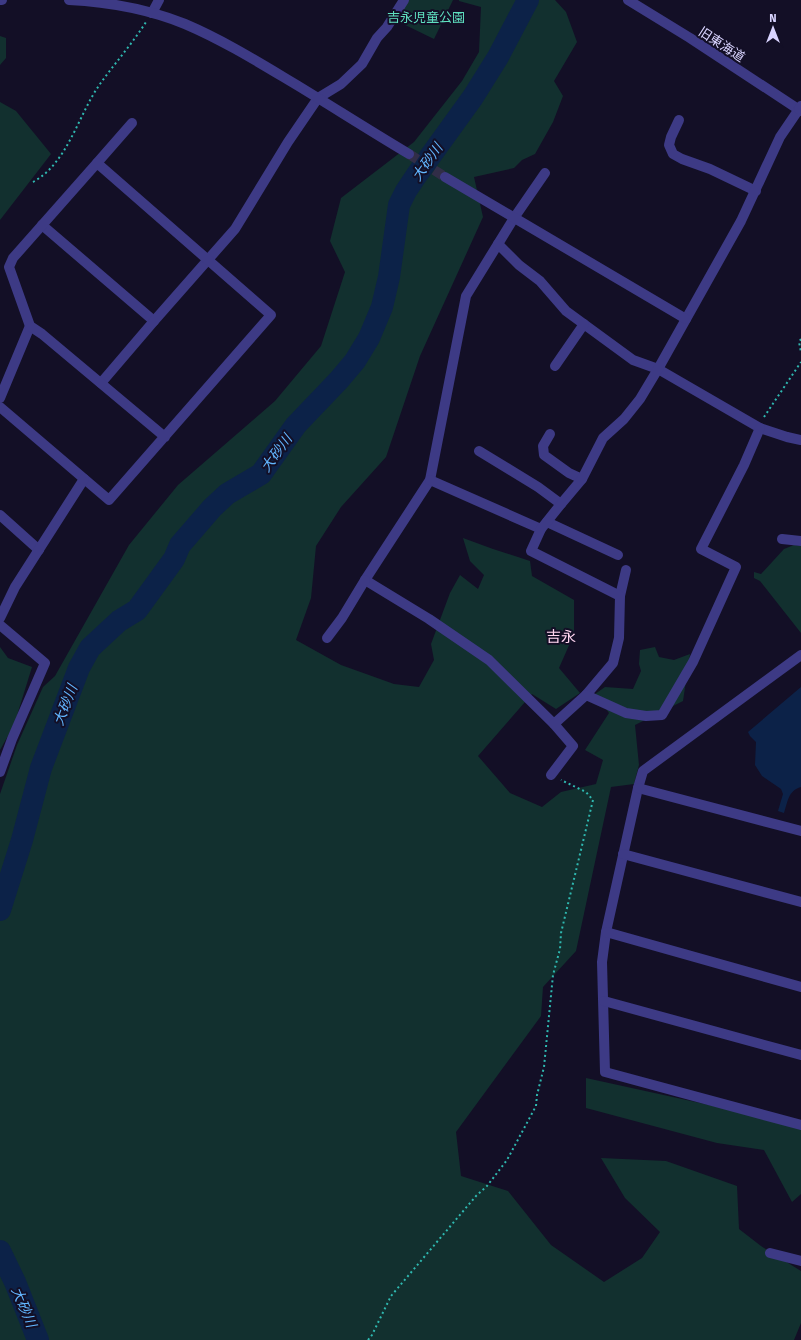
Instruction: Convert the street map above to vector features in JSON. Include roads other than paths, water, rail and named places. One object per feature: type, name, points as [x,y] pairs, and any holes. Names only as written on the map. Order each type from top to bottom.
[{"type":"street","points":[[69,0],[116,4],[152,13],[185,24],[222,42],[318,98],[409,154]]},
{"type":"street","points":[[152,13],[159,0]]},
{"type":"street","points":[[101,383],[236,229],[288,142],[318,98],[341,84],[362,64],[377,38],[387,27],[404,0]]},
{"type":"street","name":"旧東海道","points":[[628,0],[800,108]]},
{"type":"street","points":[[620,596],[531,551],[544,526],[582,479],[603,438],[624,419],[640,399],[741,221],[780,138],[800,108]]},
{"type":"street","points":[[679,120],[670,137],[669,145],[673,154],[682,159],[710,169],[756,191]]},
{"type":"street","points":[[132,123],[12,258],[9,267],[30,326],[42,334],[165,437]]},
{"type":"street","points":[[0,407],[109,500],[271,315],[97,163]]},
{"type":"street","points":[[327,638],[342,618],[430,480],[466,296],[514,218],[545,173]]},
{"type":"street","points":[[445,177],[686,319]]},
{"type":"street","points":[[42,225],[154,321]]},
{"type":"street","points":[[498,244],[519,265],[540,281],[566,311],[633,360],[658,369],[760,428],[801,440]]},
{"type":"street","points":[[555,366],[584,324]]},
{"type":"street","points":[[0,398],[30,326]]},
{"type":"street","points":[[586,695],[626,712],[646,716],[662,715],[693,662],[736,568],[701,549],[744,465],[760,428]]},
{"type":"street","points":[[550,434],[543,446],[544,455],[569,473],[582,479]]},
{"type":"street","points":[[479,451],[538,487],[561,504]]},
{"type":"street","points":[[0,618],[14,587],[84,479]]},
{"type":"street","points":[[430,480],[618,556]]},
{"type":"street","points":[[0,515],[39,550]]},
{"type":"street","points":[[782,539],[801,542]]},
{"type":"street","points":[[554,724],[586,695],[612,663],[619,638],[620,596],[626,570]]},
{"type":"street","points":[[365,580],[429,619],[489,660],[554,724],[573,746],[551,776]]},
{"type":"street","points":[[0,625],[45,663],[12,739],[0,772]]},
{"type":"street","points":[[801,655],[643,771],[606,932],[602,962],[606,1072],[801,1125]]},
{"type":"street","points":[[638,788],[801,831]]},
{"type":"street","points":[[623,854],[801,902]]},
{"type":"street","points":[[606,932],[801,987]]},
{"type":"street","points":[[604,1001],[801,1055]]},
{"type":"street","points":[[770,1253],[801,1261]]},
{"type":"water","points":[[801,687],[801,787],[793,791],[791,794],[784,813],[778,811],[783,794],[781,789],[762,776],[755,765],[756,742],[748,732]]},
{"type":"waterway","name":"大砂川","points":[[0,910],[22,840],[41,768],[79,668],[90,648],[119,621],[137,610],[174,559],[180,545],[212,508],[227,494],[261,474],[296,425],[355,361],[369,338],[382,307],[389,277],[399,205],[416,176],[473,97],[498,57],[528,0]]},
{"type":"waterway","name":"大砂川","points":[[0,1251],[15,1282],[38,1340]]},
{"type":"tunnel","points":[[409,154],[445,177]]},
{"type":"district","name":"吉永","points":[[561,637]]},
{"type":"park label","name":"吉永児童公園","points":[[426,17]]}]
